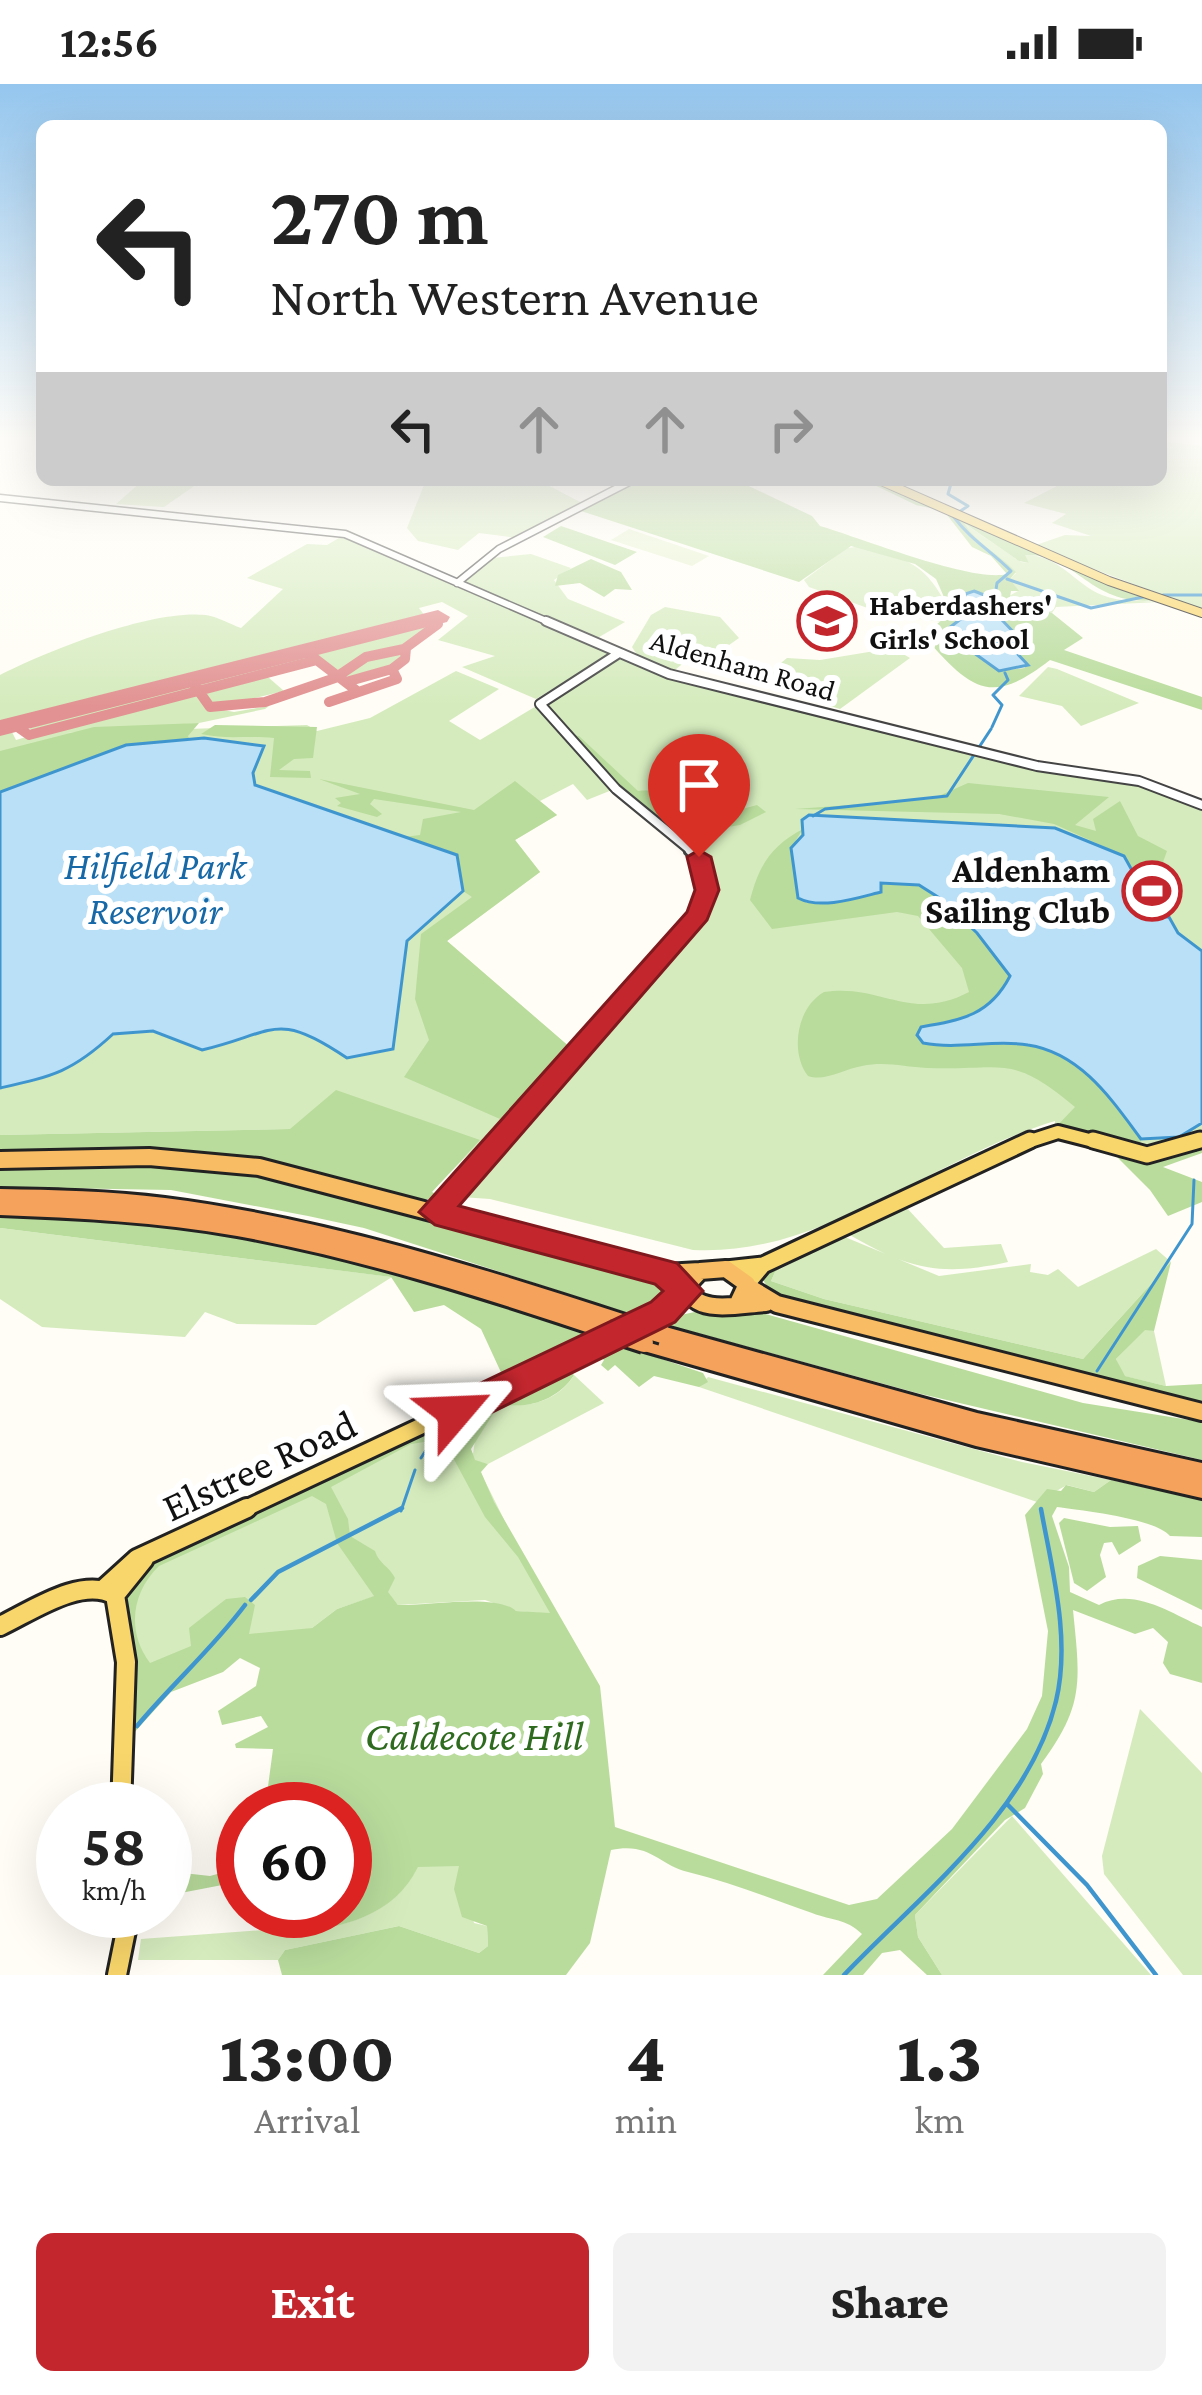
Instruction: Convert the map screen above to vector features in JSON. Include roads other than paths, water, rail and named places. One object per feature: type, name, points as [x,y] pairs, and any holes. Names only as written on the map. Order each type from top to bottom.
[{"type":"highway","points":[[0,1160],[92,1155],[210,1160],[315,1180],[665,1273],[726,1269],[745,1290],[777,1304],[1138,1400],[1202,1412]]},
{"type":"highway","points":[[0,1196],[148,1202],[313,1227],[431,1258],[616,1327]]},
{"type":"highway","points":[[0,1208],[143,1214],[278,1233],[397,1261],[616,1327],[656,1330],[977,1422],[1202,1472]]},
{"type":"highway","points":[[686,1289],[700,1271]]},
{"type":"highway","points":[[665,1273],[704,1306],[745,1290]]},
{"type":"highway","points":[[656,1330],[976,1437],[1202,1488]]},
{"type":"main road","points":[[996,529],[1087,572],[1202,613]]},
{"type":"main road","points":[[726,1269],[763,1265],[1045,1132],[1073,1132],[1154,1155],[1202,1139]]},
{"type":"main road","points":[[745,1290],[763,1265]]},
{"type":"main road","name":"Elstree Road","points":[[656,1330],[686,1289]]},
{"type":"main road","name":"Elstree Road","points":[[114,1586],[145,1558],[704,1306]]},
{"type":"main road","points":[[0,1626],[79,1590],[114,1586],[127,1681],[122,1782]]},
{"type":"main road","points":[[117,1975],[125,1938]]},
{"type":"street","name":"Aldenham Road","points":[[299,529],[345,534],[669,674],[977,751],[1139,781],[1202,805]]},
{"type":"street","points":[[458,583],[499,549],[537,529]]},
{"type":"street","points":[[435,1212],[703,908],[707,882],[699,857],[616,789],[540,704],[619,653]]},
{"type":"water","points":[[974,591],[1007,604],[1001,619],[1021,640],[1012,648],[1028,665],[999,671],[974,653],[995,643],[949,628],[966,615],[965,594]]},
{"type":"water","name":"Hilfield Park Reservoir","points":[[204,738],[264,746],[253,773],[255,785],[457,855],[463,891],[407,941],[393,1049],[347,1058],[289,1029],[261,1032],[202,1050],[153,1031],[113,1034],[61,1071],[0,1088],[0,792],[126,745]]},
{"type":"water","points":[[809,815],[1055,828],[1124,856],[1158,917],[1169,917],[1178,933],[1202,951],[1202,1123],[1179,1137],[1141,1139],[1093,1080],[1047,1050],[1015,1043],[923,1043],[917,1035],[921,1027],[973,1014],[993,999],[1010,976],[977,933],[919,885],[881,883],[881,892],[828,903],[798,898],[791,848],[803,835],[802,820]]},
{"type":"waterway","points":[[965,529],[1011,571],[997,583],[995,596]]},
{"type":"waterway","points":[[1007,579],[1091,608],[1143,597]]},
{"type":"waterway","points":[[1163,595],[1202,595]]},
{"type":"waterway","points":[[992,727],[1002,705],[993,695],[1008,680],[1005,673]]},
{"type":"waterway","points":[[813,816],[825,809],[947,796],[991,729]]},
{"type":"waterway","points":[[1097,1371],[1192,1224],[1194,1180]]},
{"type":"waterway","points":[[421,1458],[438,1432]]},
{"type":"waterway","points":[[401,1511],[415,1470]]},
{"type":"waterway","points":[[251,1600],[278,1572],[402,1508]]},
{"type":"waterway","points":[[844,1975],[997,1816],[1042,1742],[1056,1701],[1062,1653],[1041,1509]]},
{"type":"waterway","points":[[137,1726],[245,1605]]},
{"type":"waterway","points":[[1008,1805],[1087,1885],[1156,1975]]},
{"type":"place","name":"Haberdashers' Girls' School","points":[[827,621]]},
{"type":"place","name":"Aldenham Sailing Club","points":[[1152,891]]},
{"type":"park label","name":"Caldecote Hill","points":[[474,1735]]}]
